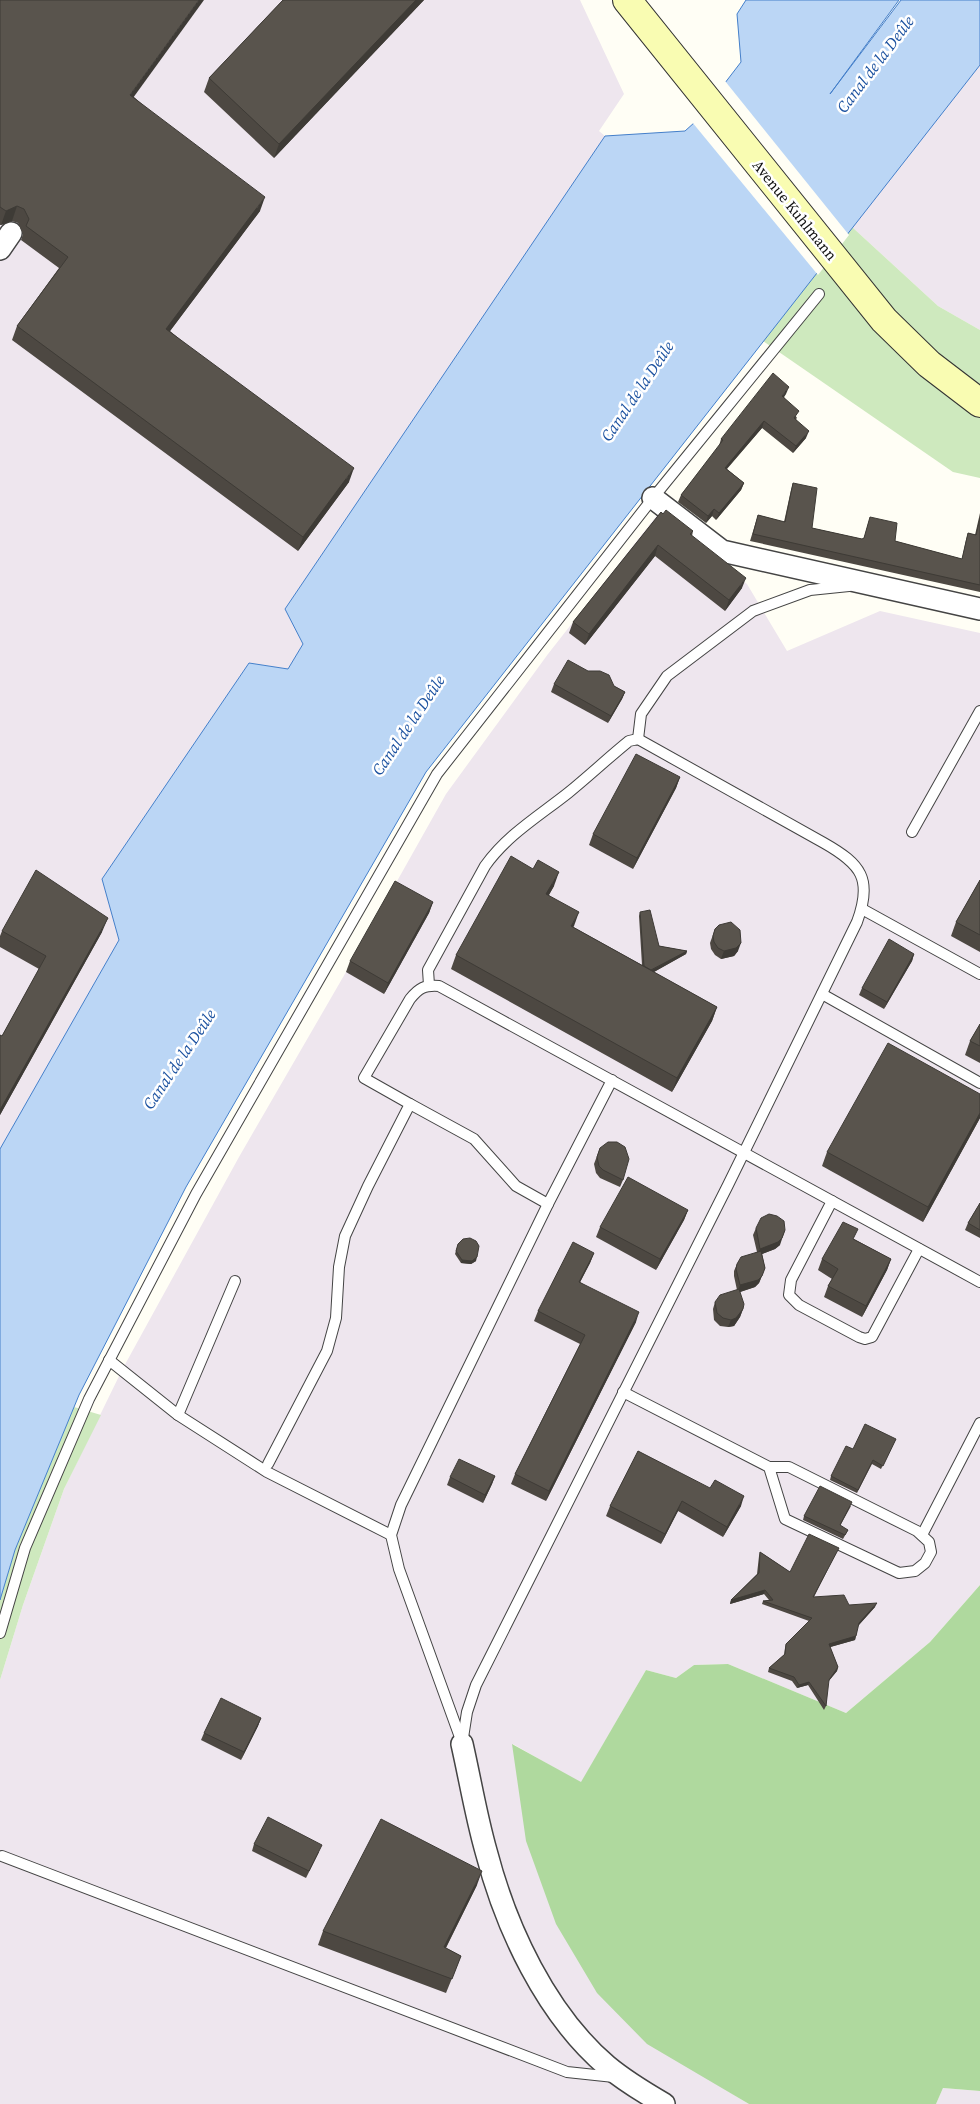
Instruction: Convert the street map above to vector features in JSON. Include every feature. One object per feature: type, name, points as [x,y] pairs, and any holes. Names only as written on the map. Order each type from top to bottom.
[{"type":"street","name":"Avenue Kuhlmann","points":[[627,0],[902,340],[928,364],[980,403]]},
{"type":"street","points":[[653,498],[722,551],[980,608]]},
{"type":"street","points":[[462,1744],[486,1852],[517,1940],[546,1992],[576,2034],[608,2067],[664,2104]]},
{"type":"lane","points":[[0,1633],[25,1548],[109,1360],[196,1194],[437,774],[653,498],[818,294]]},
{"type":"lane","points":[[638,739],[641,714],[668,676],[752,610],[810,590],[869,584]]},
{"type":"lane","points":[[912,832],[980,711]]},
{"type":"lane","points":[[429,985],[428,970],[484,866],[519,830],[629,741],[638,739],[845,855],[860,870],[864,896],[862,909],[744,1152],[476,1685],[467,1712],[462,1744]]},
{"type":"lane","points":[[862,909],[980,974]]},
{"type":"lane","points":[[548,1204],[516,1186],[474,1140],[364,1078],[410,999],[418,989],[429,985],[439,986],[980,1282]]},
{"type":"lane","points":[[822,994],[980,1083]]},
{"type":"lane","points":[[462,1744],[399,1569],[391,1535],[401,1505],[548,1204],[612,1080]]},
{"type":"lane","points":[[268,1464],[327,1351],[336,1318],[339,1267],[345,1236],[410,1104]]},
{"type":"lane","points":[[832,1201],[791,1280],[788,1295],[799,1305],[865,1339],[872,1337],[919,1249]]},
{"type":"lane","points":[[178,1415],[235,1281]]},
{"type":"lane","points":[[109,1360],[178,1415],[267,1472],[391,1535]]},
{"type":"lane","points":[[623,1392],[769,1467],[789,1467],[917,1531],[929,1542],[931,1552],[925,1563],[915,1571],[899,1573],[785,1519],[769,1467]]},
{"type":"lane","points":[[922,1535],[980,1423]]},
{"type":"lane","points":[[2,1856],[567,2072],[623,2078]]},
{"type":"shaded area","points":[[0,0],[580,0],[624,94],[599,131],[605,136],[285,609],[303,644],[288,669],[249,663],[102,879],[119,940],[0,1149]]},
{"type":"shaded area","points":[[980,65],[980,330],[938,306],[852,227]]},
{"type":"shaded area","points":[[657,515],[747,584],[787,651],[880,611],[980,633],[980,1585],[930,1642],[846,1713],[728,1664],[694,1665],[676,1678],[646,1670],[581,1783],[513,1744],[716,2084],[749,2104],[0,2104],[0,1680],[23,1605],[64,1489],[122,1370],[239,1157],[446,794],[548,654]]},
{"type":"shaded area","points":[[943,2088],[980,2091],[980,2104],[936,2104]]},
{"type":"green space","points":[[852,227],[938,306],[980,330],[980,478],[953,472],[763,341]]},
{"type":"green space","points":[[74,1407],[101,1415],[64,1489],[23,1605],[0,1680],[0,1600],[15,1550]]},
{"type":"green space","points":[[980,1585],[980,2091],[943,2088],[936,2104],[749,2104],[647,2044],[597,1993],[556,1924],[526,1841],[512,1744],[581,1782],[646,1670],[676,1678],[694,1665],[728,1664],[846,1713],[930,1642]]},
{"type":"water","name":"Canal de la Deûle","points":[[746,0],[899,0],[830,94],[901,0],[980,0],[980,65],[426,772],[186,1187],[79,1395],[15,1550],[0,1600],[0,1149],[119,940],[102,879],[249,663],[288,669],[303,644],[285,609],[605,136],[685,131],[695,122],[741,62],[737,14]]},
{"type":"pier","points":[[725,81],[849,235],[818,275],[692,122]]},
{"type":"building","points":[[0,0],[199,0],[130,95],[265,197],[166,329],[354,468],[303,537],[17,326],[68,257],[26,226],[29,219],[24,209],[17,206],[6,211],[0,207]]},
{"type":"building","points":[[283,0],[416,0],[279,144],[209,78]]},
{"type":"building","points":[[773,373],[789,387],[782,396],[799,411],[794,418],[809,431],[796,446],[764,421],[725,468],[744,483],[719,513],[714,509],[708,516],[681,495],[723,440],[721,439]]},
{"type":"building","points":[[793,483],[817,488],[812,528],[862,539],[864,538],[870,517],[897,523],[895,541],[962,559],[968,533],[976,535],[980,518],[980,585],[753,534],[758,515],[785,522]]},
{"type":"building","points":[[666,510],[693,531],[690,534],[746,578],[729,600],[658,545],[589,634],[573,622],[661,512],[663,514]]},
{"type":"building","points":[[568,660],[588,671],[600,671],[609,675],[614,686],[625,692],[611,716],[554,684]]},
{"type":"building","points":[[636,754],[680,777],[637,858],[593,834]]},
{"type":"building","points":[[511,856],[533,869],[538,860],[559,872],[546,894],[579,912],[571,926],[717,1007],[677,1078],[456,955]]},
{"type":"building","points":[[36,870],[108,918],[0,1110],[0,1035],[2,1036],[46,956],[2,931]]},
{"type":"building","points":[[980,880],[980,935],[956,922]]},
{"type":"building","points":[[395,881],[433,902],[388,983],[350,961]]},
{"type":"building","points":[[650,910],[659,946],[687,951],[651,970],[644,966],[640,912]]},
{"type":"building","points":[[731,922],[740,930],[741,943],[736,948],[724,951],[718,948],[713,936],[715,929],[719,925]]},
{"type":"building","points":[[889,939],[914,954],[887,1002],[862,988]]},
{"type":"building","points":[[980,1024],[980,1046],[970,1041]]},
{"type":"building","points":[[888,1043],[980,1094],[980,1113],[928,1207],[827,1152]]},
{"type":"building","points":[[608,1142],[617,1142],[625,1147],[629,1159],[623,1180],[599,1166],[597,1157],[600,1148]]},
{"type":"building","points":[[628,1177],[688,1210],[660,1259],[600,1227]]},
{"type":"building","points":[[980,1203],[980,1230],[968,1223]]},
{"type":"building","points":[[769,1214],[777,1216],[784,1221],[785,1230],[778,1242],[760,1249],[756,1228],[761,1218]]},
{"type":"building","points":[[843,1222],[858,1229],[853,1239],[891,1259],[866,1306],[828,1286],[838,1269],[822,1259]]},
{"type":"building","points":[[470,1238],[476,1241],[479,1246],[477,1257],[472,1261],[462,1260],[456,1251],[458,1244],[463,1239]]},
{"type":"building","points":[[573,1242],[594,1253],[579,1282],[639,1312],[549,1491],[515,1474],[585,1335],[538,1311]]},
{"type":"building","points":[[761,1251],[765,1268],[762,1276],[758,1280],[740,1285],[736,1269],[741,1257]]},
{"type":"building","points":[[739,1289],[744,1304],[743,1309],[736,1318],[731,1320],[723,1318],[717,1313],[715,1302],[720,1295]]},
{"type":"building","points":[[865,1424],[896,1439],[883,1466],[873,1460],[858,1490],[831,1476],[846,1446],[853,1449]]},
{"type":"building","points":[[638,1451],[710,1488],[715,1480],[744,1496],[727,1527],[682,1501],[665,1534],[610,1506]]},
{"type":"building","points":[[459,1459],[495,1476],[485,1495],[450,1477]]},
{"type":"building","points":[[820,1486],[852,1502],[840,1525],[848,1530],[845,1535],[804,1516]]},
{"type":"building","points":[[809,1534],[839,1548],[813,1597],[844,1595],[849,1605],[877,1603],[859,1623],[856,1636],[829,1644],[838,1667],[829,1680],[826,1706],[809,1682],[799,1685],[794,1677],[769,1668],[785,1654],[786,1644],[812,1618],[763,1601],[773,1600],[765,1590],[731,1600],[759,1573],[760,1552],[790,1572]]},
{"type":"building","points":[[221,1698],[261,1718],[244,1752],[204,1733]]},
{"type":"building","points":[[268,1817],[322,1845],[309,1871],[254,1844]]},
{"type":"building","points":[[381,1819],[482,1871],[444,1947],[461,1956],[452,1979],[323,1931]]}]
